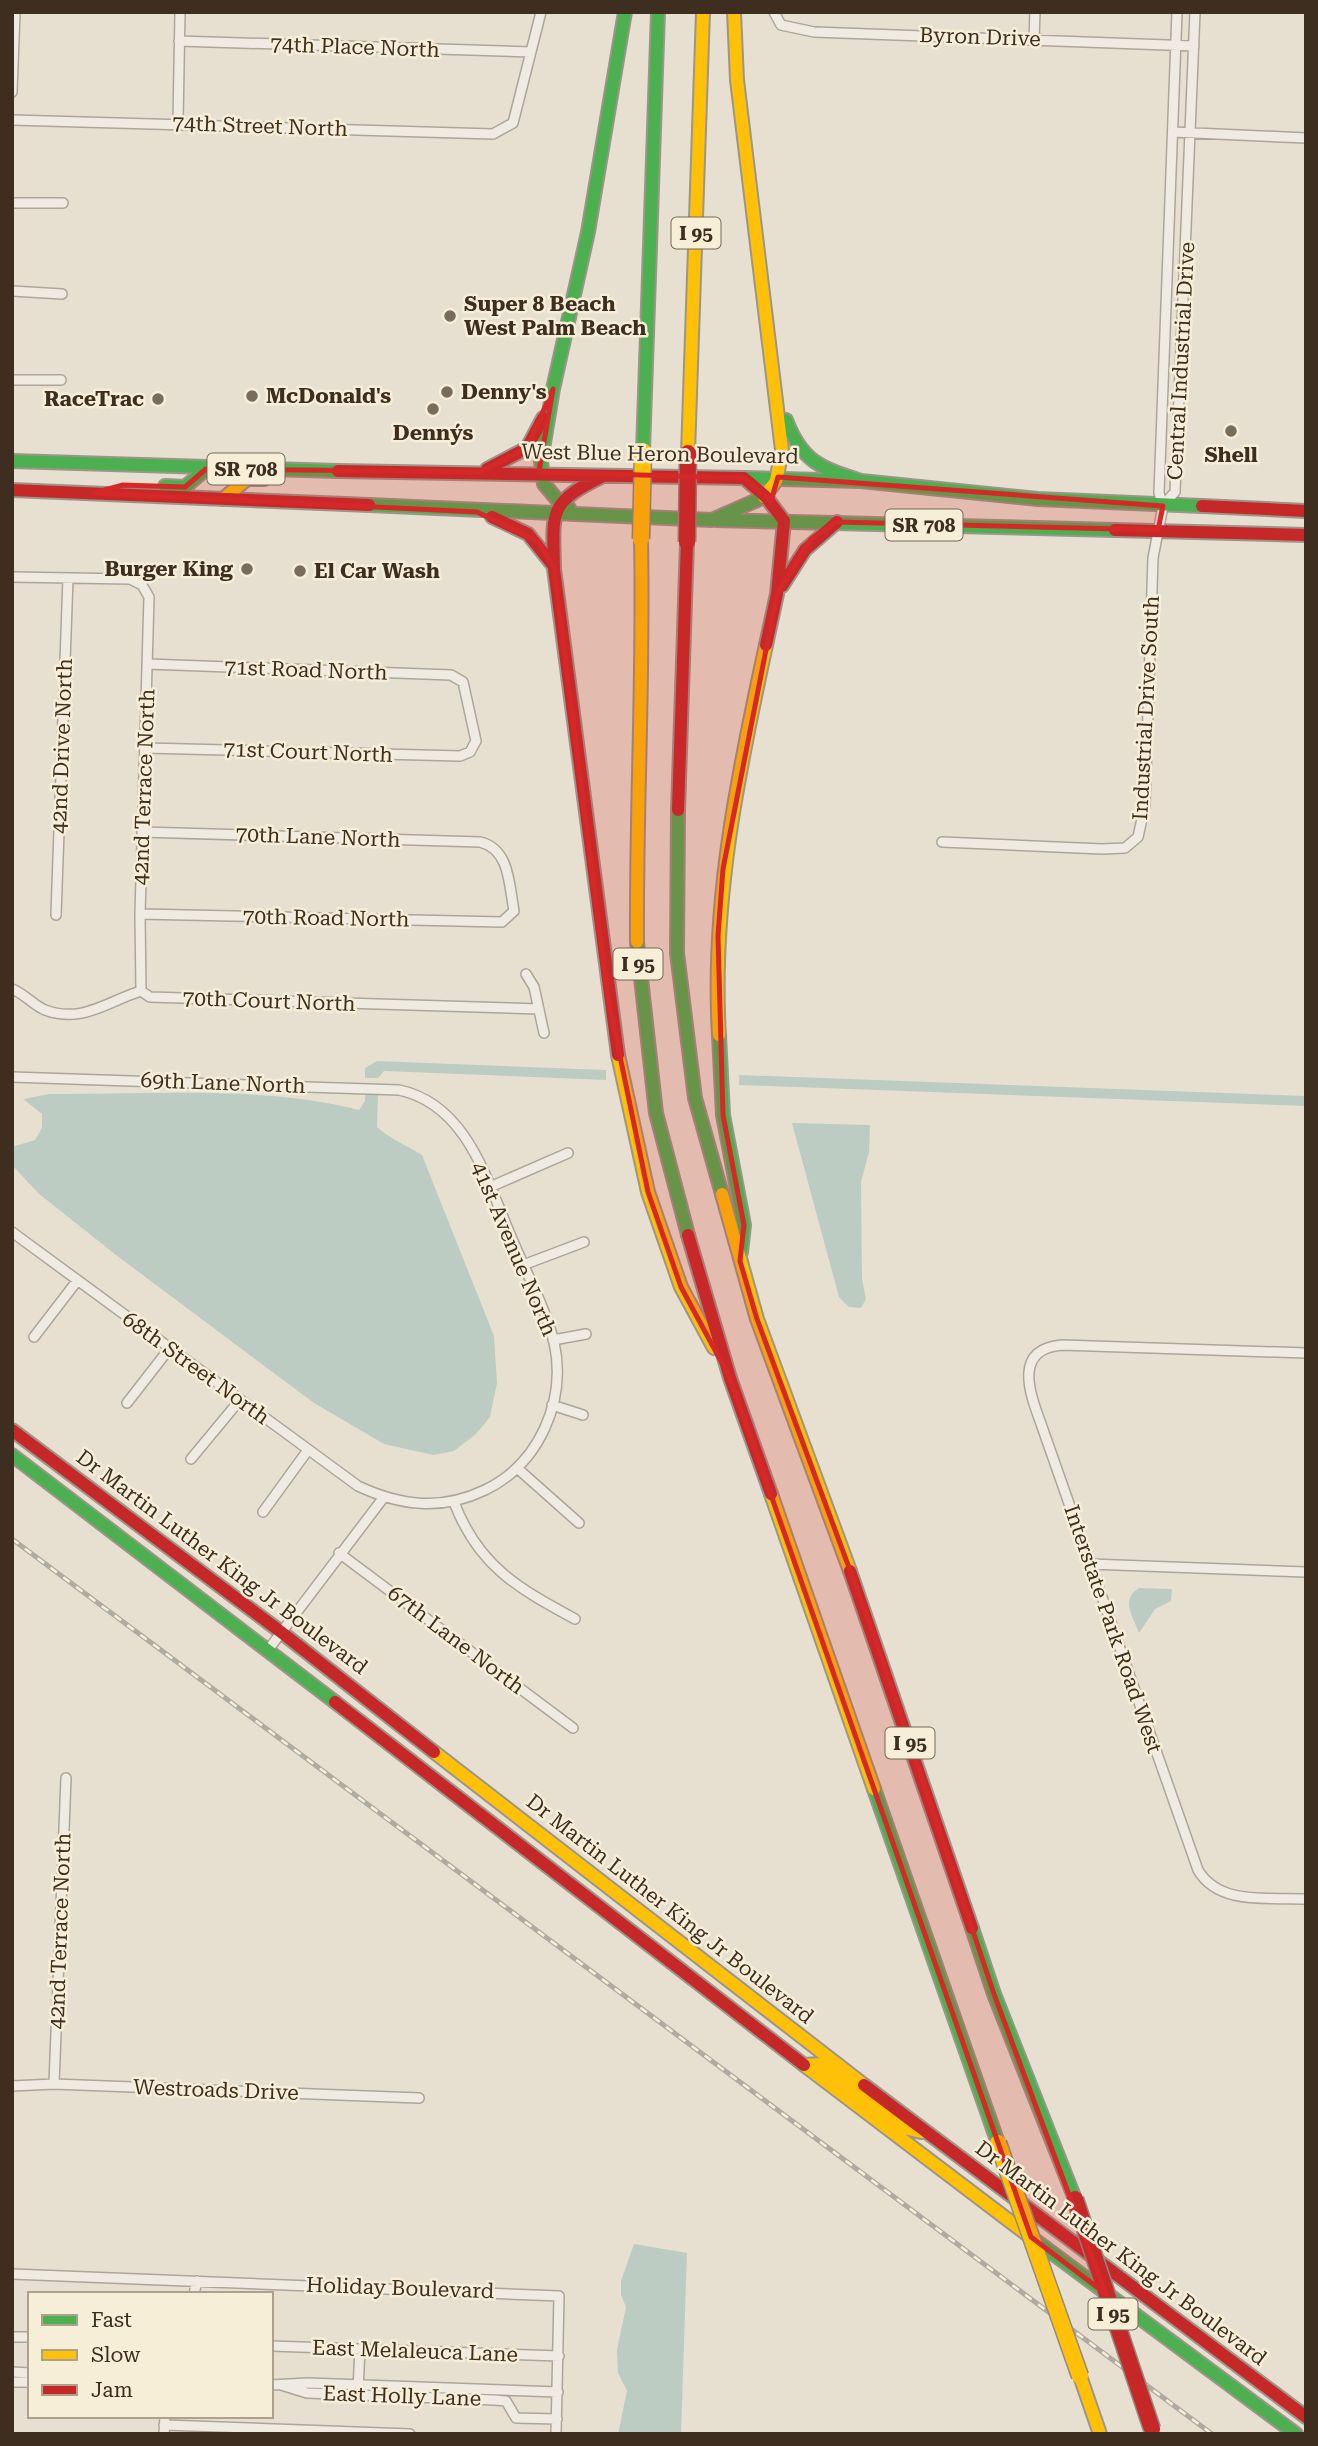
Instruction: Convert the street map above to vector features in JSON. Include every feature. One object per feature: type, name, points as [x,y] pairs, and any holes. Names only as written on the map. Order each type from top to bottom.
[{"type":"main road","points":[[625,12],[589,232],[553,389],[540,472],[556,509],[554,569],[608,998],[624,1090],[648,1192],[681,1287],[730,1378]]},
{"type":"main road","name":"I 95","points":[[658,12],[643,451],[643,643],[636,855],[637,951],[644,1029],[656,1113],[673,1186],[730,1378],[1100,2434]]},
{"type":"main road","name":"I 95","points":[[703,12],[676,860],[677,953],[695,1098],[757,1320],[874,1635],[994,1994],[1074,2199],[1153,2432]]},
{"type":"main road","points":[[712,520],[766,497],[775,489],[782,450],[737,80],[734,12]]},
{"type":"main road","points":[[480,472],[527,448],[539,426],[553,389]]},
{"type":"main road","points":[[776,391],[791,437],[803,458],[816,466],[861,481]]},
{"type":"main road","name":"West Blue Heron Boulevard","points":[[12,461],[206,469],[778,477],[861,481],[1026,498],[1306,511]]},
{"type":"main road","points":[[94,493],[123,485],[186,487],[206,469]]},
{"type":"main road","points":[[222,499],[247,479],[321,480],[328,470]]},
{"type":"main road","points":[[556,509],[582,486],[606,475]]},
{"type":"main road","points":[[740,1261],[744,1225],[723,1115],[717,1007],[718,936],[723,869],[753,704],[777,594],[784,521],[766,497],[744,478]]},
{"type":"main road","name":"SR 708","points":[[12,489],[477,512],[556,509],[588,517],[1306,536]]},
{"type":"main road","points":[[477,512],[511,524],[539,541],[554,569]]},
{"type":"main road","points":[[777,594],[800,552],[811,539],[837,523]]},
{"type":"main road","name":"Dr Martin Luther King Jr Boulevard","points":[[12,1430],[281,1632],[720,1976],[1306,2417]]},
{"type":"main road","name":"Dr Martin Luther King Jr Boulevard","points":[[12,1455],[804,2065],[1242,2397],[1296,2434]]},
{"type":"main road","points":[[804,2065],[822,2064],[904,2128],[928,2134]]},
{"type":"street","points":[[12,92],[15,12]]},
{"type":"street","points":[[178,122],[180,12]]},
{"type":"street","points":[[531,52],[541,12]]},
{"type":"street","name":"Byron Drive","points":[[774,12],[781,25],[803,31],[1176,43],[1194,46]]},
{"type":"street","points":[[1034,39],[1035,12]]},
{"type":"street","name":"Central Industrial Drive","points":[[1163,506],[1159,493],[1161,386],[1167,316],[1177,12]]},
{"type":"street","name":"Central Industrial Drive","points":[[1163,506],[1175,492],[1195,12]]},
{"type":"street","name":"74th Place North","points":[[179,41],[531,52]]},
{"type":"street","name":"74th Street North","points":[[12,120],[178,122],[493,134],[506,130],[513,123],[531,52]]},
{"type":"street","points":[[1173,132],[1306,138]]},
{"type":"street","points":[[12,203],[64,203]]},
{"type":"street","points":[[12,291],[62,294]]},
{"type":"street","points":[[12,380],[61,380]]},
{"type":"street","name":"Industrial Drive South","points":[[942,842],[1102,849],[1125,848],[1138,838],[1145,805],[1153,558],[1163,506]]},
{"type":"street","points":[[12,577],[68,578]]},
{"type":"street","name":"42nd Terrace North","points":[[68,578],[130,579],[142,585],[150,604],[140,914],[141,991]]},
{"type":"street","name":"42nd Drive North","points":[[56,915],[68,578]]},
{"type":"street","name":"71st Road North","points":[[148,664],[451,675],[463,682],[477,741],[470,752]]},
{"type":"street","name":"71st Court North","points":[[145,748],[460,756],[470,752]]},
{"type":"street","name":"70th Lane North","points":[[142,832],[480,842],[493,846],[504,860],[514,911],[511,917]]},
{"type":"street","name":"70th Road North","points":[[140,914],[502,922],[511,917]]},
{"type":"street","points":[[526,974],[534,987],[544,1033]]},
{"type":"street","points":[[12,989],[45,1010],[72,1014],[96,1012],[124,996],[141,991]]},
{"type":"street","name":"70th Court North","points":[[141,991],[150,997],[539,1009]]},
{"type":"street","name":"69th Lane North","points":[[12,1077],[398,1090],[431,1102]]},
{"type":"street","name":"41st Avenue North","points":[[384,1497],[420,1505],[454,1502],[492,1486],[517,1468],[537,1444],[552,1405],[556,1370],[553,1340],[490,1187],[460,1130],[431,1102]]},
{"type":"street","points":[[490,1187],[568,1153]]},
{"type":"street","name":"68th Street North","points":[[12,1232],[358,1486],[384,1497]]},
{"type":"street","points":[[523,1265],[584,1242]]},
{"type":"street","points":[[34,1337],[78,1281]]},
{"type":"street","points":[[553,1340],[586,1334]]},
{"type":"street","name":"Interstate Park Road West","points":[[1306,1353],[1062,1345],[1044,1350],[1034,1359],[1027,1378],[1029,1391],[1198,1870],[1206,1883],[1219,1892],[1238,1896],[1306,1899]]},
{"type":"street","points":[[127,1404],[169,1349]]},
{"type":"street","points":[[191,1459],[239,1401]]},
{"type":"street","points":[[552,1405],[583,1415]]},
{"type":"street","points":[[263,1512],[308,1450]]},
{"type":"street","points":[[517,1468],[579,1523]]},
{"type":"street","points":[[268,1650],[384,1497]]},
{"type":"street","points":[[454,1502],[468,1536],[496,1568],[576,1619]]},
{"type":"street","name":"67th Lane North","points":[[339,1553],[573,1728]]},
{"type":"street","points":[[1090,1564],[1306,1572]]},
{"type":"street","name":"42nd Terrace North","points":[[54,2084],[66,1778]]},
{"type":"street","name":"Westroads Drive","points":[[12,2086],[54,2084],[419,2098]]},
{"type":"street","name":"Holiday Boulevard","points":[[12,2274],[551,2294],[559,2296],[561,2307],[559,2356]]},
{"type":"street","points":[[194,2292],[197,2281]]},
{"type":"street","name":"East Melaleuca Lane","points":[[273,2346],[559,2356]]},
{"type":"street","points":[[358,2390],[360,2349]]},
{"type":"street","points":[[556,2434],[559,2356]]},
{"type":"street","name":"East Holly Lane","points":[[276,2385],[506,2401],[516,2417],[556,2419]]},
{"type":"street","name":"East Holly Lane","points":[[358,2390],[558,2392]]},
{"type":"street","points":[[164,2425],[410,2434]]},
{"type":"highlighted area","points":[[553,389],[539,472],[744,478],[771,501],[778,477],[1163,506],[1158,530],[837,522],[811,539],[777,594],[723,869],[718,936],[723,1115],[744,1225],[740,1261],[757,1319],[874,1635],[994,1994],[1106,2294],[1031,2237],[730,1378],[681,1287],[648,1192],[608,998],[554,569],[539,542],[477,512],[94,493],[123,485],[185,487],[206,469],[480,472],[527,448]]},
{"type":"shaded area","points":[[377,1061],[606,1070],[606,1080],[384,1071],[378,1078],[365,1078],[365,1068]]},
{"type":"shaded area","points":[[739,1075],[1306,1096],[1306,1106],[739,1085]]},
{"type":"shaded area","points":[[49,1094],[245,1094],[322,1102],[359,1110],[365,1101],[365,1094],[378,1095],[377,1127],[422,1155],[494,1336],[497,1383],[490,1417],[476,1434],[454,1451],[433,1455],[384,1444],[314,1403],[116,1255],[38,1193],[12,1165],[12,1147],[35,1140],[42,1128],[42,1114],[23,1099]]},
{"type":"shaded area","points":[[792,1123],[870,1125],[869,1152],[861,1182],[862,1279],[866,1299],[861,1308],[849,1307],[839,1297]]},
{"type":"shaded area","points":[[1139,1588],[1172,1589],[1171,1601],[1155,1609],[1139,1633],[1129,1603],[1133,1592]]},
{"type":"shaded area","points":[[634,2244],[687,2253],[681,2434],[618,2434],[627,2391],[618,2373],[617,2350],[626,2307],[621,2295],[621,2281]]},
{"type":"railway","points":[[12,1539],[1212,2434]]},
{"type":"traffic: fast","points":[[569,508],[560,503],[544,484],[541,461],[553,389],[588,232],[625,12]]},
{"type":"traffic: fast","points":[[643,451],[658,12]]},
{"type":"traffic: fast","points":[[786,420],[799,445],[814,461],[861,481]]},
{"type":"traffic: fast","points":[[12,461],[338,471]]},
{"type":"traffic: fast","points":[[165,486],[185,487],[206,469]]},
{"type":"traffic: fast","points":[[744,478],[861,481],[1038,499],[1202,506]]},
{"type":"traffic: fast","points":[[369,505],[712,520],[764,497]]},
{"type":"traffic: fast","points":[[716,520],[1115,530]]},
{"type":"traffic: fast","points":[[678,810],[677,953],[695,1098],[722,1194]]},
{"type":"traffic: fast","points":[[637,942],[656,1113],[688,1235]]},
{"type":"traffic: fast","points":[[719,1035],[723,1115],[744,1225],[741,1252]]},
{"type":"traffic: fast","points":[[12,1455],[335,1702]]},
{"type":"traffic: fast","points":[[874,1789],[998,2143]]},
{"type":"traffic: fast","points":[[972,1928],[994,1994],[1075,2199]]},
{"type":"traffic: fast","points":[[1028,2235],[1296,2434]]},
{"type":"traffic: slow","points":[[688,453],[703,12]]},
{"type":"traffic: slow","points":[[734,12],[737,80],[782,450],[776,481],[764,497]]},
{"type":"traffic: slow","points":[[641,539],[643,451]]},
{"type":"traffic: slow","points":[[223,499],[247,479],[264,479]]},
{"type":"traffic: slow","points":[[637,942],[641,539]]},
{"type":"traffic: slow","points":[[719,1035],[719,937],[723,888],[737,790],[766,645]]},
{"type":"traffic: slow","points":[[618,1055],[648,1192],[681,1287],[714,1348]]},
{"type":"traffic: slow","points":[[722,1194],[757,1319],[850,1571]]},
{"type":"traffic: slow","points":[[771,1494],[874,1789]]},
{"type":"traffic: slow","points":[[434,1752],[864,2085]]},
{"type":"traffic: slow","points":[[804,2065],[822,2064],[904,2128],[921,2132]]},
{"type":"traffic: slow","points":[[804,2065],[1028,2235]]},
{"type":"traffic: slow","points":[[998,2143],[1080,2376]]},
{"type":"traffic: slow","points":[[1080,2376],[1100,2434]]},
{"type":"traffic: jam","points":[[487,469],[527,448],[543,418]]},
{"type":"traffic: jam","points":[[687,542],[688,453]]},
{"type":"traffic: jam","points":[[338,471],[744,478],[766,497],[784,521],[777,594],[766,645]]},
{"type":"traffic: jam","points":[[603,476],[585,485],[563,502],[557,511],[553,534],[554,569],[618,1055]]},
{"type":"traffic: jam","points":[[12,490],[369,505]]},
{"type":"traffic: jam","points":[[1202,506],[1306,511]]},
{"type":"traffic: jam","points":[[492,517],[528,534],[552,564]]},
{"type":"traffic: jam","points":[[782,586],[805,550],[837,522]]},
{"type":"traffic: jam","points":[[1115,530],[1306,535]]},
{"type":"traffic: jam","points":[[678,810],[687,542]]},
{"type":"traffic: jam","points":[[688,1235],[730,1378],[771,1494]]},
{"type":"traffic: jam","points":[[12,1430],[281,1632],[434,1752]]},
{"type":"traffic: jam","points":[[850,1571],[972,1928]]},
{"type":"traffic: jam","points":[[335,1702],[804,2065]]},
{"type":"traffic: jam","points":[[864,2085],[1306,2417]]},
{"type":"traffic: jam","points":[[1075,2199],[1152,2429]]},
{"type":"place","name":"Super 8 Beach West Palm Beach","points":[[450,316]]},
{"type":"place","name":"Denny's","points":[[447,392]]},
{"type":"place","name":"McDonald's","points":[[252,396]]},
{"type":"place","name":"RaceTrac","points":[[158,399]]},
{"type":"place","name":"Denny´s","points":[[433,409]]},
{"type":"place","name":"Shell","points":[[1231,431]]},
{"type":"place","name":"Burger King","points":[[247,569]]},
{"type":"place","name":"El Car Wash","points":[[300,571]]}]
